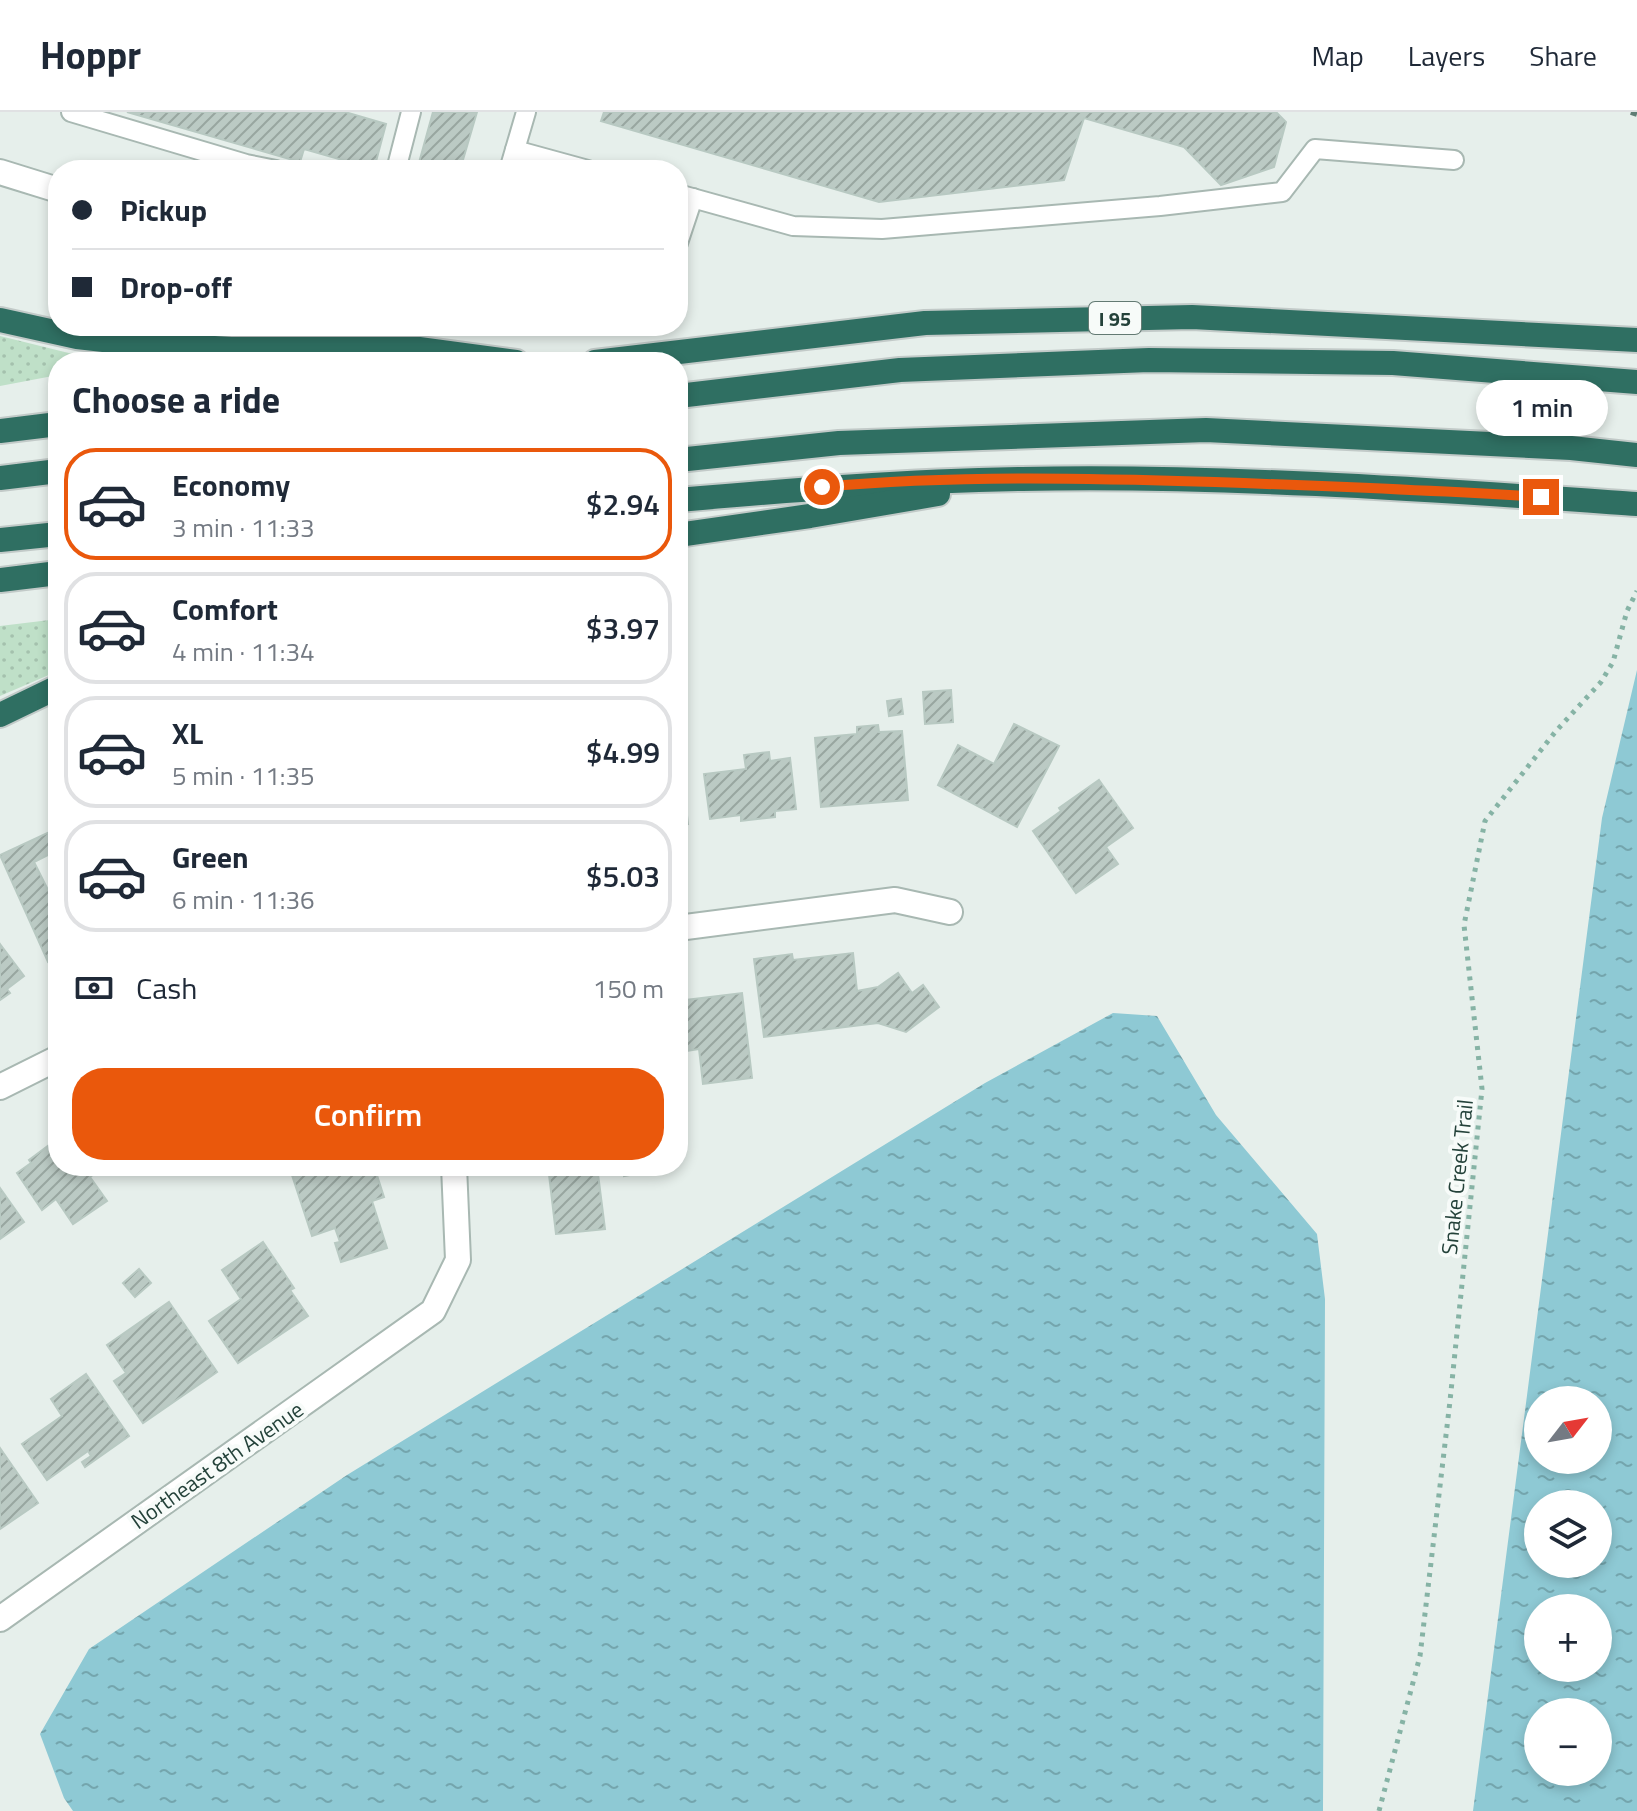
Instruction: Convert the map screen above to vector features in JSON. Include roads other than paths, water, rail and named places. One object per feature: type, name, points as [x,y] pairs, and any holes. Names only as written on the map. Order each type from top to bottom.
[{"type":"highway","name":"I 95","points":[[680,352],[925,323],[1192,317],[1637,340]]},
{"type":"highway","points":[[0,320],[48,331]]},
{"type":"highway","points":[[72,336],[231,349],[419,349],[441,352]]},
{"type":"highway","points":[[688,395],[900,370],[1149,360],[1393,363],[1637,382]]},
{"type":"highway","points":[[0,431],[48,425]]},
{"type":"highway","points":[[688,459],[839,443],[1206,430],[1571,448],[1637,455]]},
{"type":"highway","points":[[0,478],[48,472]]},
{"type":"highway","points":[[688,499],[851,484],[1023,479],[1414,489],[1637,504]]},
{"type":"highway","points":[[688,534],[1023,479]]},
{"type":"highway","points":[[0,540],[48,535]]},
{"type":"highway","points":[[0,580],[48,574]]},
{"type":"highway","points":[[0,715],[48,692]]},
{"type":"street","points":[[0,172],[48,187]]},
{"type":"street","points":[[688,927],[895,900],[950,912]]},
{"type":"street","points":[[0,1087],[48,1063]]},
{"type":"street","name":"Northeast 8th Avenue","points":[[0,1619],[433,1311],[458,1260],[454,1176]]},
{"type":"lane","points":[[71,112],[233,160]]},
{"type":"lane","points":[[399,160],[411,112]]},
{"type":"lane","points":[[512,160],[526,112]]},
{"type":"lane","points":[[688,197],[793,226],[882,229],[1160,206],[1282,192],[1315,149],[1454,160]]},
{"type":"lane","points":[[515,150],[552,160]]},
{"type":"water","points":[[1637,670],[1637,1811],[1473,1811],[1524,1418],[1524,1474],[1612,1474],[1612,1386],[1528,1386],[1602,818]]},
{"type":"water","points":[[1113,1013],[1157,1016],[1216,1115],[1317,1234],[1325,1299],[1323,1811],[73,1811],[64,1798],[40,1734],[89,1649],[347,1475],[985,1083]]},
{"type":"railway","points":[[1631,112],[1637,114]]}]
